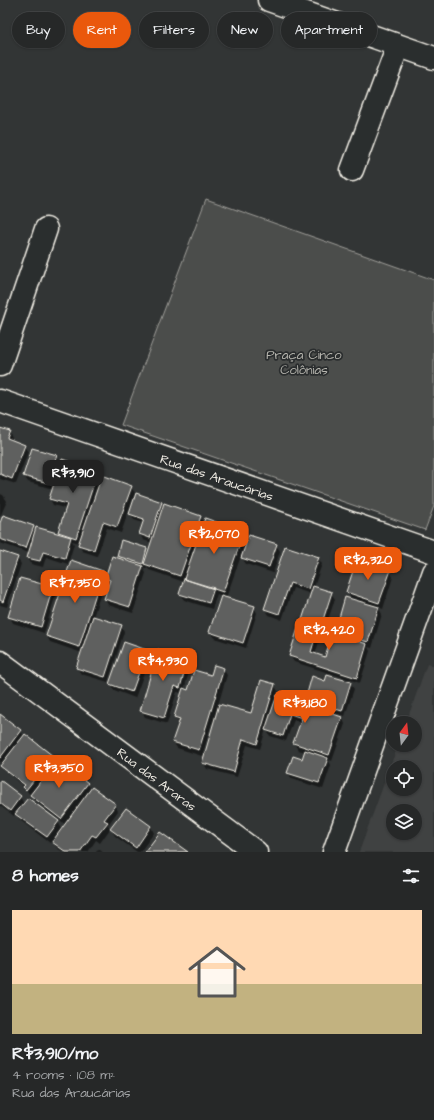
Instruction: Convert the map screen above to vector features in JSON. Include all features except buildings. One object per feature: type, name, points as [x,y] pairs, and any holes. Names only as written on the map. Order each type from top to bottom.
[{"type":"street","points":[[269,0],[434,58]]},
{"type":"street","points":[[352,170],[398,46]]},
{"type":"street","points":[[0,365],[46,229]]},
{"type":"street","name":"Rua das Araucárias","points":[[0,401],[434,552]]},
{"type":"street","points":[[334,852],[434,572]]},
{"type":"street","name":"Rua das Araras","points":[[0,662],[256,852]]},
{"type":"shaded area","points":[[427,664],[434,666],[434,852],[359,852],[386,778],[386,796],[422,796],[422,760],[393,760],[395,752],[422,752],[422,716],[408,716]]},
{"type":"green space","name":"Praça Cinco Colônias","points":[[206,199],[434,280],[434,506],[425,530],[121,425]]}]
